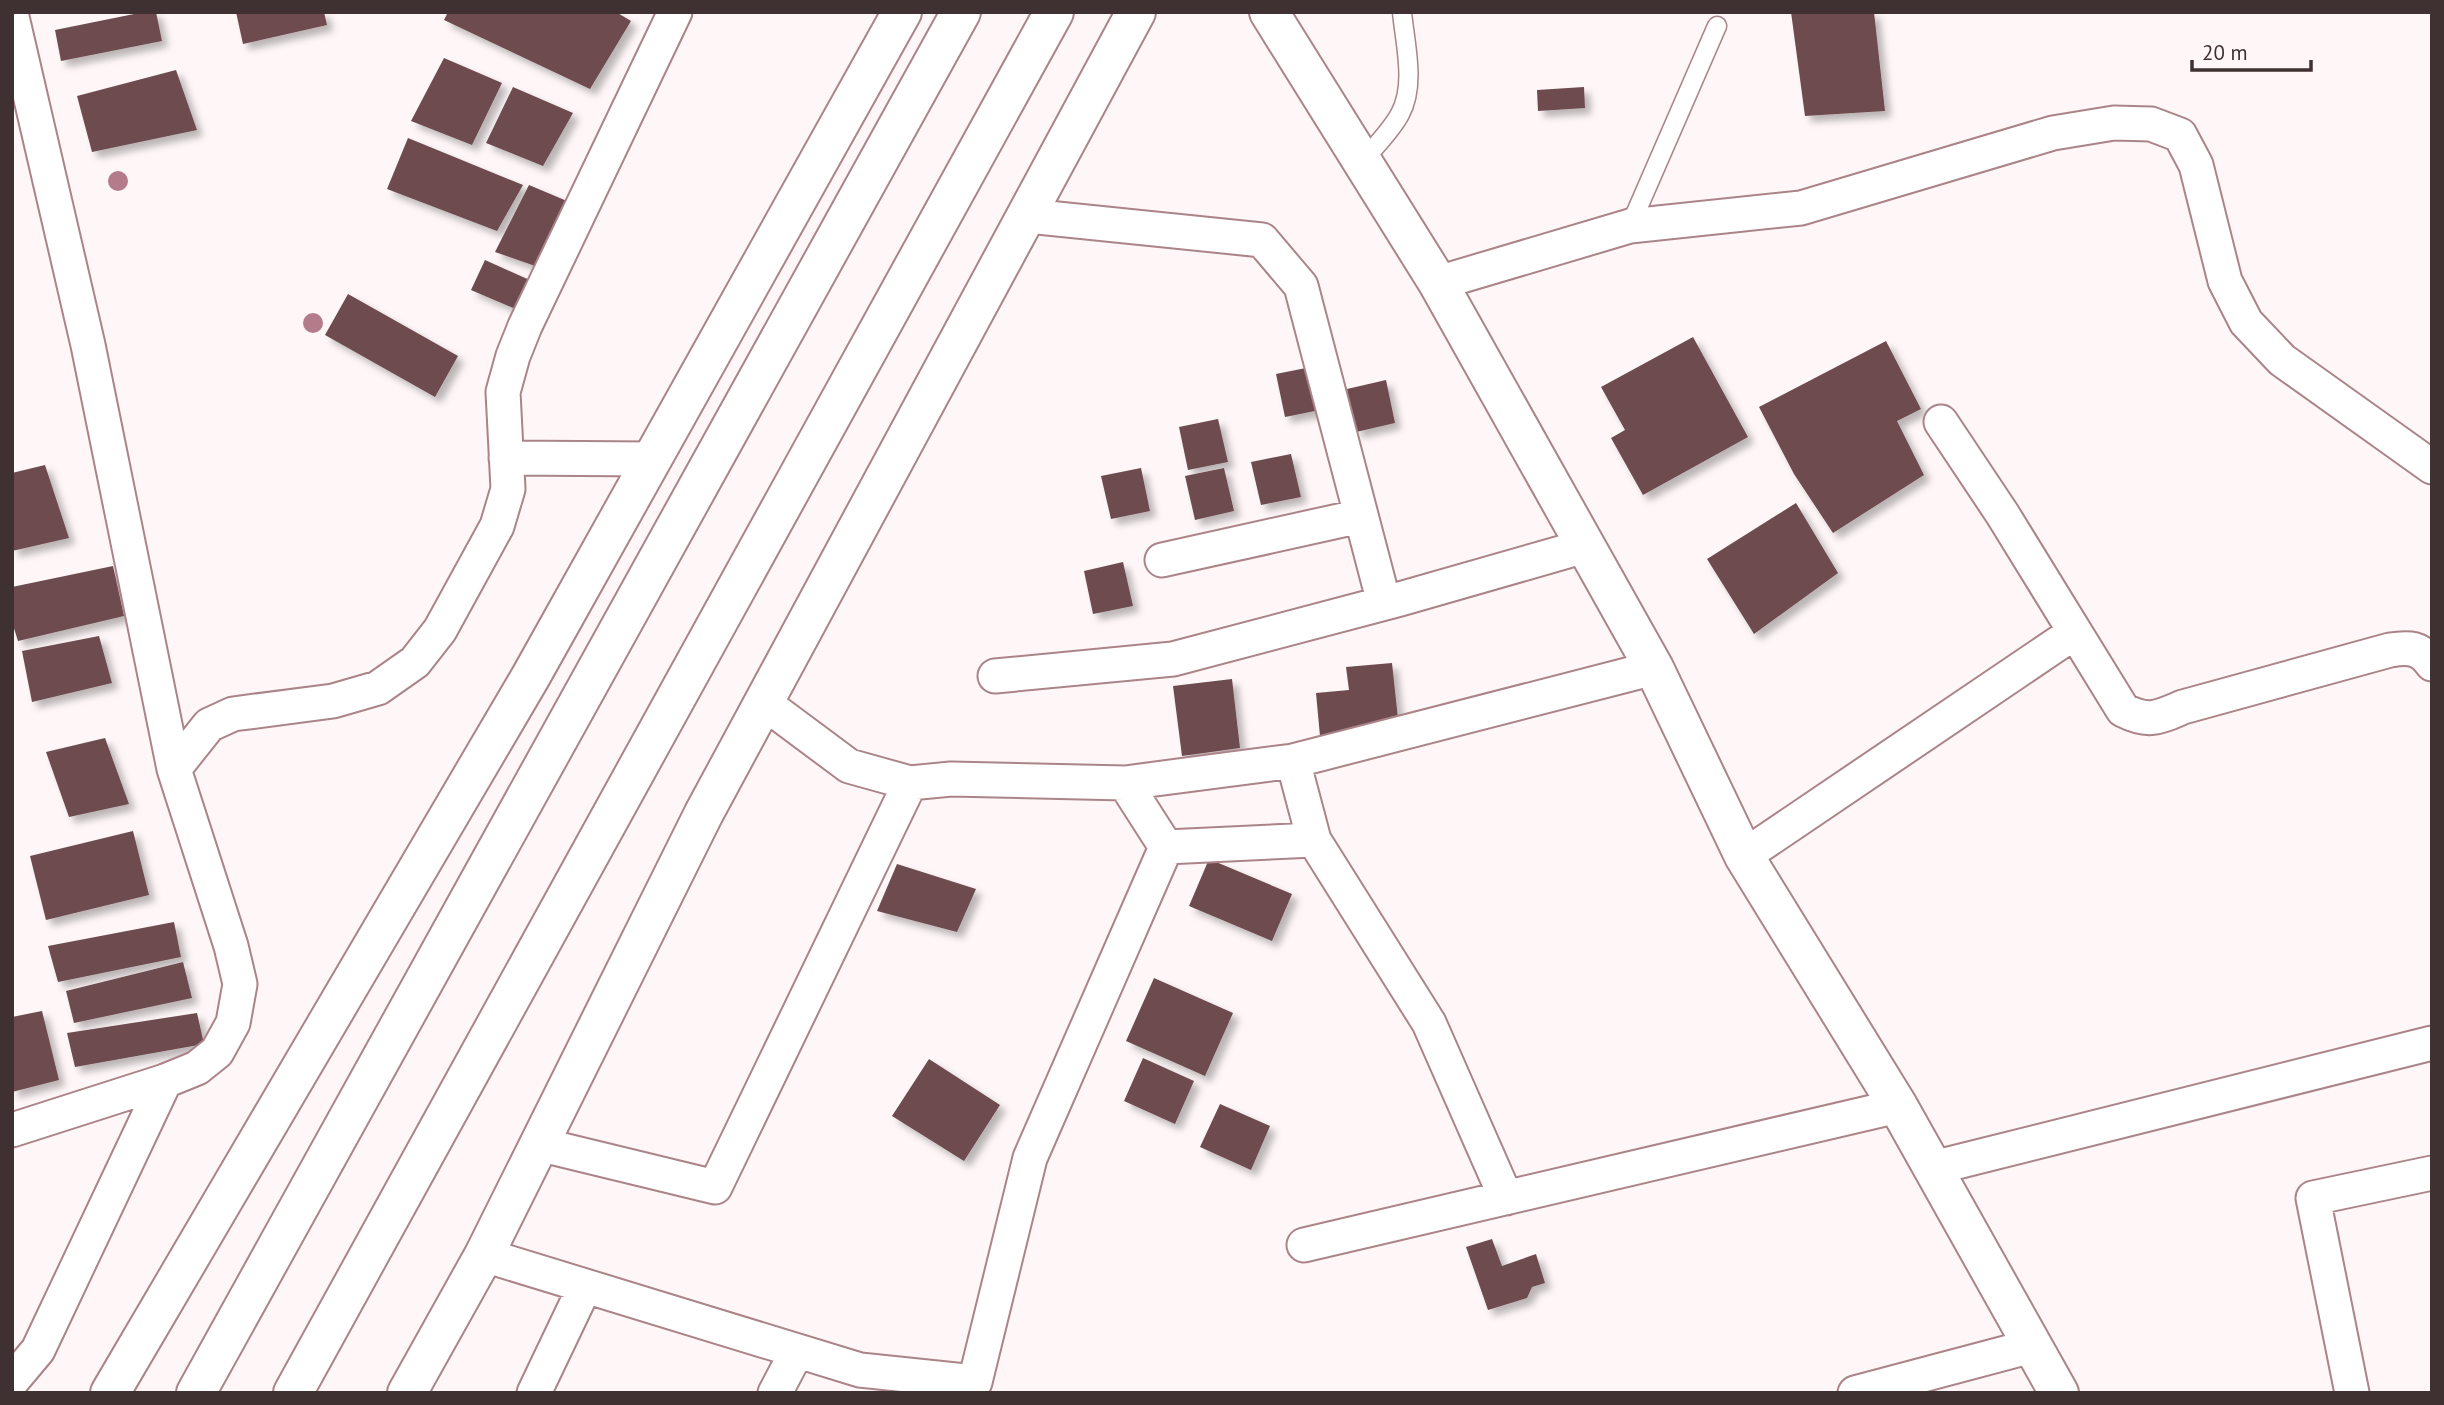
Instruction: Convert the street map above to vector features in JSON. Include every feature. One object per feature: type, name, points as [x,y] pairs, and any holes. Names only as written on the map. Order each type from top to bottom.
[{"type":"main road","points":[[110,1393],[524,688],[902,12]]},
{"type":"main road","points":[[196,1393],[961,12]]},
{"type":"main road","points":[[293,1393],[1054,12]]},
{"type":"main road","points":[[407,1393],[484,1255],[704,813],[1136,12]]},
{"type":"main road","points":[[1269,12],[1438,283],[1654,668],[1744,856],[1898,1106],[2059,1393]]},
{"type":"street","points":[[174,769],[209,725],[233,715],[344,698],[378,688],[415,662],[440,630],[497,526],[508,489],[503,392],[513,356],[675,12]]},
{"type":"street","points":[[12,17],[88,345],[174,769],[231,946],[240,984],[233,1023],[217,1052],[197,1068],[165,1081],[12,1130]]},
{"type":"street","points":[[1438,283],[1630,226],[1801,208],[2053,133],[2114,123],[2151,124],[2180,135],[2196,165],[2225,281],[2246,322],[2282,360],[2432,467]]},
{"type":"street","points":[[1028,216],[1262,240],[1301,286],[1384,603]]},
{"type":"street","points":[[1941,422],[2003,515],[2123,710],[2140,719],[2159,717],[2183,707],[2390,650],[2407,648],[2425,653],[2432,664]]},
{"type":"street","points":[[506,458],[652,460]]},
{"type":"street","points":[[1162,560],[1361,516]]},
{"type":"street","points":[[995,676],[1173,659],[1585,546]]},
{"type":"street","points":[[1744,856],[2075,632]]},
{"type":"street","points":[[763,702],[849,766],[910,783],[951,779],[1125,783],[1293,761],[1654,668]]},
{"type":"street","points":[[1293,761],[1314,840],[1429,1023],[1506,1198]]},
{"type":"street","points":[[538,1144],[715,1187],[910,783]]},
{"type":"street","points":[[1125,783],[1166,847]]},
{"type":"street","points":[[1166,847],[1314,840]]},
{"type":"street","points":[[484,1255],[860,1370],[975,1382],[1030,1158],[1166,847]]},
{"type":"street","points":[[1933,1168],[2432,1042]]},
{"type":"street","points":[[12,1381],[38,1350],[165,1081]]},
{"type":"street","points":[[1304,1245],[1898,1106]]},
{"type":"street","points":[[2353,1393],[2313,1198],[2432,1173]]},
{"type":"street","points":[[534,1393],[585,1286]]},
{"type":"street","points":[[1855,1393],[2032,1346]]},
{"type":"street","points":[[775,1393],[797,1351]]},
{"type":"lane","points":[[1363,161],[1399,116],[1406,99],[1408,76],[1402,12]]},
{"type":"lane","points":[[1630,226],[1717,26]]},
{"type":"building","points":[[144,12],[156,12],[162,41],[61,61],[55,30]]},
{"type":"building","points":[[236,12],[324,12],[327,25],[243,44]]},
{"type":"building","points":[[448,12],[616,12],[631,21],[590,89],[444,20]]},
{"type":"building","points":[[1791,12],[1874,12],[1885,111],[1805,116]]},
{"type":"building","points":[[444,58],[502,83],[472,145],[411,121]]},
{"type":"building","points":[[176,70],[197,130],[92,152],[77,96]]},
{"type":"building","points":[[513,87],[573,113],[543,166],[486,143]]},
{"type":"building","points":[[1584,87],[1585,108],[1538,111],[1537,90]]},
{"type":"building","points":[[408,138],[523,185],[497,231],[387,189]]},
{"type":"building","points":[[529,185],[574,204],[541,268],[495,252]]},
{"type":"building","points":[[485,260],[534,282],[518,310],[471,290]]},
{"type":"building","points":[[348,294],[458,356],[435,397],[325,335]]},
{"type":"building","points":[[1693,337],[1748,437],[1643,495],[1611,438],[1625,430],[1601,387]]},
{"type":"building","points":[[1886,341],[1921,409],[1897,421],[1924,475],[1833,533],[1794,474],[1759,407]]},
{"type":"building","points":[[1316,366],[1325,409],[1285,417],[1276,374]]},
{"type":"building","points":[[1386,380],[1395,423],[1356,432],[1347,389]]},
{"type":"building","points":[[1218,419],[1228,462],[1188,470],[1179,427]]},
{"type":"building","points":[[1291,454],[1301,497],[1261,505],[1251,462]]},
{"type":"building","points":[[45,465],[69,538],[12,551],[12,473]]},
{"type":"building","points":[[1141,468],[1150,511],[1111,519],[1101,476]]},
{"type":"building","points":[[1224,468],[1234,511],[1195,520],[1185,476]]},
{"type":"building","points":[[1796,503],[1838,573],[1754,634],[1707,559]]},
{"type":"building","points":[[1123,562],[1133,606],[1093,614],[1084,571]]},
{"type":"building","points":[[113,566],[124,616],[18,641],[12,622],[12,587]]},
{"type":"building","points":[[99,636],[112,683],[32,702],[22,651]]},
{"type":"building","points":[[1392,663],[1399,728],[1320,736],[1316,693],[1349,690],[1346,667]]},
{"type":"building","points":[[1232,679],[1240,748],[1182,756],[1173,686]]},
{"type":"building","points":[[105,738],[129,804],[69,817],[46,752]]},
{"type":"building","points":[[133,831],[149,895],[46,920],[30,856]]},
{"type":"building","points":[[1209,859],[1292,894],[1272,941],[1189,906]]},
{"type":"building","points":[[897,864],[976,889],[957,932],[877,911]]},
{"type":"building","points":[[174,922],[181,957],[58,982],[48,946]]},
{"type":"building","points":[[183,962],[192,998],[74,1023],[66,991]]},
{"type":"building","points":[[1154,978],[1233,1013],[1205,1076],[1126,1041]]},
{"type":"building","points":[[42,1011],[59,1080],[12,1092],[12,1017]]},
{"type":"building","points":[[197,1013],[204,1044],[75,1067],[67,1033]]},
{"type":"building","points":[[1143,1058],[1194,1081],[1175,1124],[1124,1101]]},
{"type":"building","points":[[929,1059],[1000,1105],[964,1161],[892,1116]]},
{"type":"building","points":[[1220,1104],[1270,1126],[1251,1170],[1200,1147]]},
{"type":"building","points":[[1492,1239],[1502,1266],[1536,1254],[1545,1283],[1532,1287],[1527,1298],[1488,1310],[1466,1247]]}]
